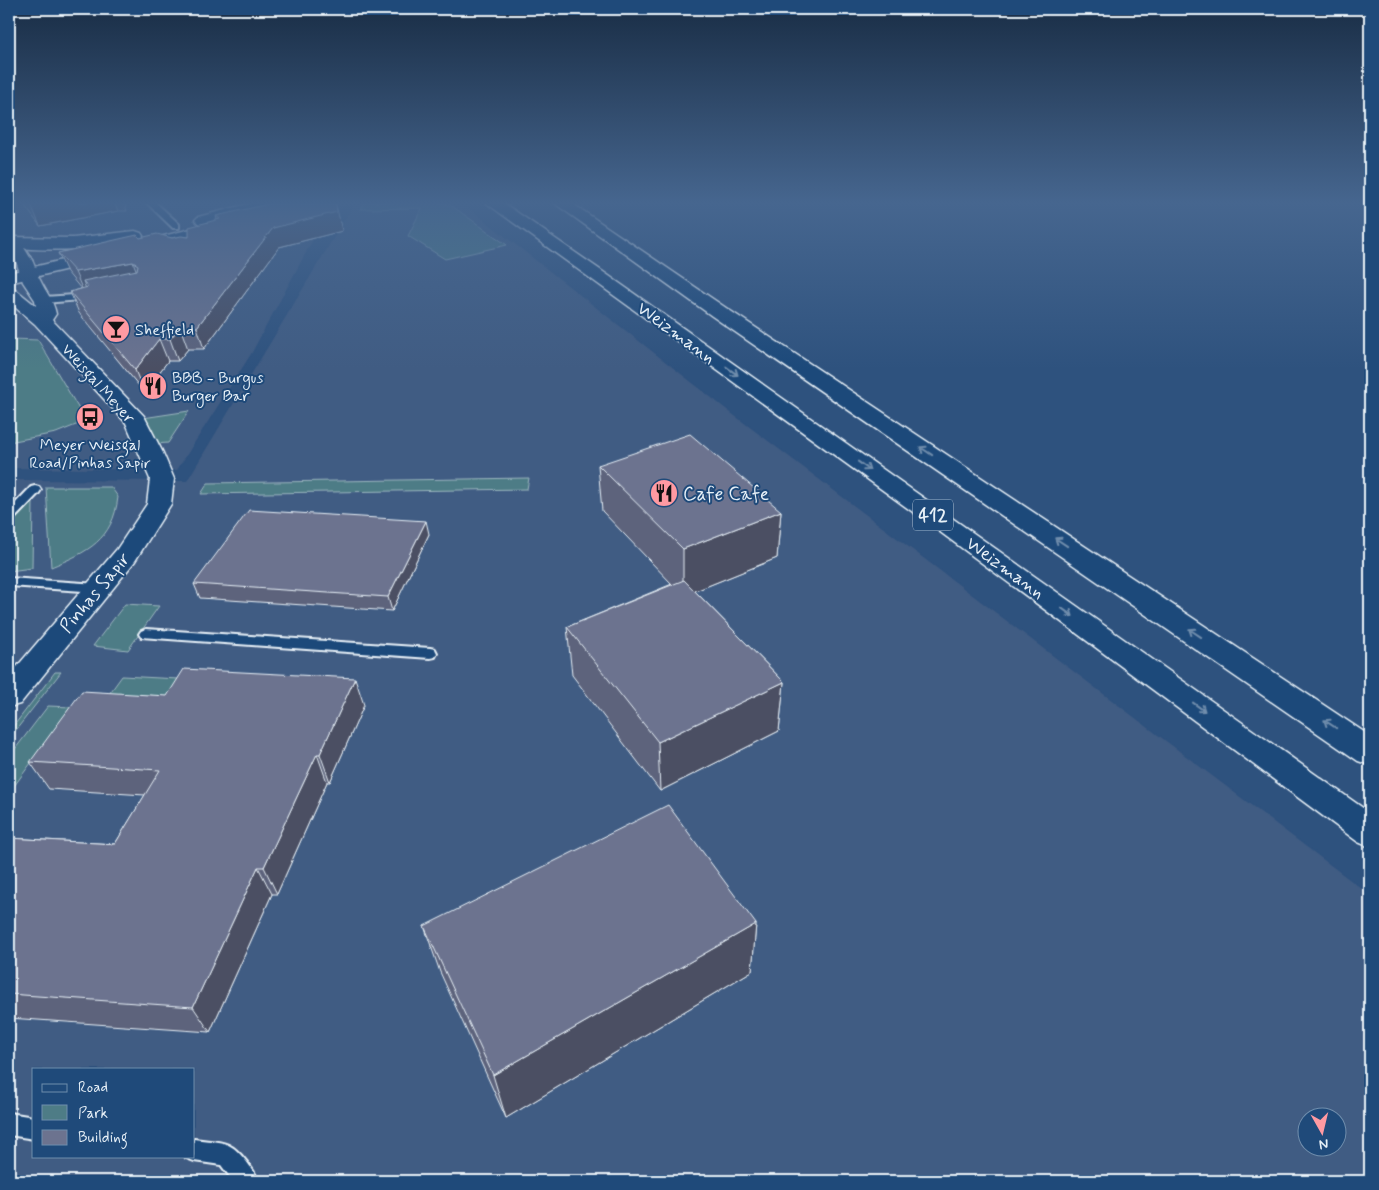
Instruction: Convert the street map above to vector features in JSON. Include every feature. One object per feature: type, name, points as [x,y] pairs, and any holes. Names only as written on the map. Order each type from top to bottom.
[{"type":"main road","points":[[9,278],[20,266],[53,258]]},
{"type":"main road","points":[[20,266],[70,258]]},
{"type":"main road","name":"Weizmann","points":[[571,258],[976,546],[1370,832]]},
{"type":"main road","name":"Weizmann","points":[[640,258],[1370,752]]},
{"type":"main road","name":"Weisgal Meyer","points":[[20,266],[49,310],[136,421],[162,479]]},
{"type":"main road","name":"Weisgal Meyer","points":[[9,293],[49,310]]},
{"type":"main road","name":"Pinhas Sapir","points":[[9,696],[126,555],[159,504],[162,479]]},
{"type":"lane","points":[[49,310],[95,296],[49,310]]},
{"type":"lane","points":[[9,517],[35,490]]},
{"type":"lane","points":[[9,582],[98,588]]},
{"type":"lane","points":[[146,634],[430,653]]},
{"type":"lane","points":[[9,1124],[32,1128]]},
{"type":"lane","points":[[195,1150],[227,1154],[247,1181]]},
{"type":"shaded area","points":[[9,258],[303,258],[251,354],[177,470],[9,468]]},
{"type":"shaded area","points":[[322,258],[532,258],[731,413],[1370,895],[1370,1181],[9,1181],[9,480],[187,481]]},
{"type":"green space","points":[[13,339],[38,340],[86,421],[56,433],[9,442],[9,346]]},
{"type":"green space","points":[[189,411],[168,443],[155,444],[143,418]]},
{"type":"green space","points":[[529,478],[527,489],[201,494],[208,483]]},
{"type":"green space","points":[[46,487],[111,487],[118,497],[111,524],[104,534],[87,550],[51,567]]},
{"type":"green space","points":[[33,502],[32,568],[9,571],[9,526]]},
{"type":"green space","points":[[125,604],[159,606],[128,650],[93,646]]},
{"type":"green space","points":[[55,672],[61,672],[9,739],[9,732]]},
{"type":"green space","points":[[122,676],[197,680],[176,716],[96,712]]},
{"type":"green space","points":[[48,706],[72,707],[9,793],[9,757]]},
{"type":"building","points":[[62,258],[250,258],[197,327],[180,327],[170,339],[159,339],[135,370],[70,292],[88,287],[83,281],[137,270],[138,265],[133,262],[75,272]]},
{"type":"building","points":[[690,434],[781,511],[683,549],[598,465]]},
{"type":"building","points":[[249,510],[426,521],[388,597],[194,584]]},
{"type":"building","points":[[684,580],[784,682],[658,742],[567,627]]},
{"type":"building","points":[[184,669],[355,678],[264,867],[258,867],[193,1007],[9,994],[9,838],[115,844],[160,770],[30,762],[82,691],[167,696]]},
{"type":"building","points":[[668,805],[756,924],[493,1075],[424,926]]},
{"type":"place","name":"Sheffield","points":[[116,329]]},
{"type":"place","name":"BBB - Burgus Burger Bar","points":[[153,386]]},
{"type":"place","name":"Meyer Weisgal Road/Pinhas Sapir","points":[[90,417]]},
{"type":"place","name":"Cafe Cafe","points":[[664,493]]}]
